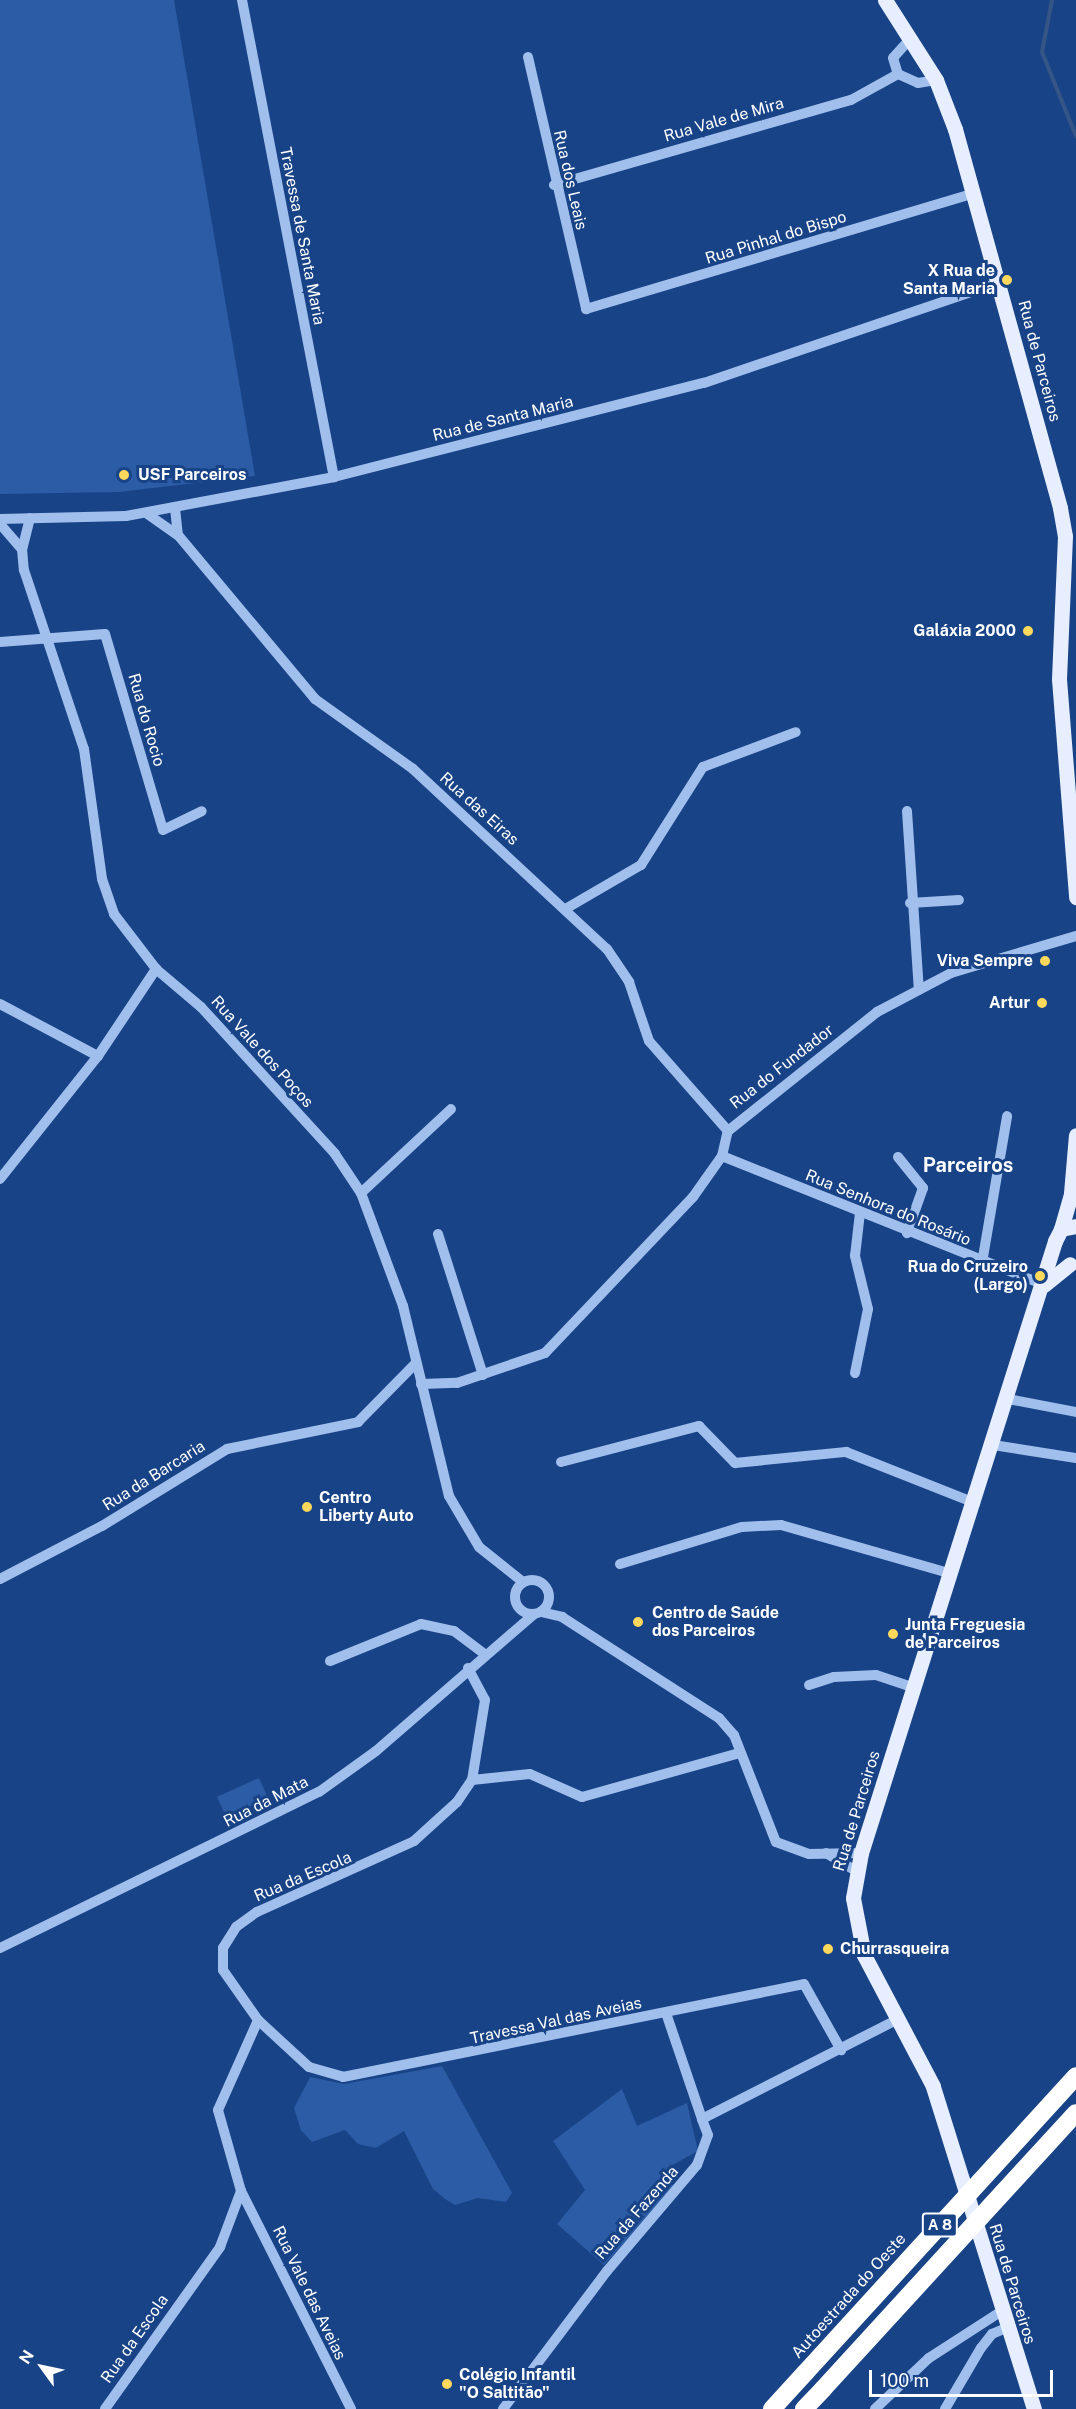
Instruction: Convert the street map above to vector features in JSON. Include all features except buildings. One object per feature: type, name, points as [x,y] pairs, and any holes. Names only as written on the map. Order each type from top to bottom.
[{"type":"highway","name":"Autoestrada do Oeste","points":[[772,2409],[1076,2076]]},
{"type":"highway","name":"A 8","points":[[804,2409],[1076,2113]]},
{"type":"main road","name":"Rua de Parceiros","points":[[885,0],[936,80],[974,193],[1000,282],[1065,536],[1059,679],[1076,897]]},
{"type":"main road","points":[[1069,1228],[1076,1135]]},
{"type":"main road","points":[[1071,1193],[1076,1209]]},
{"type":"main road","name":"Rua de Parceiros","points":[[1034,2409],[1000,2312],[933,2086],[855,1929],[856,1871],[1008,1399],[1053,1250],[1069,1228]]},
{"type":"main road","points":[[1044,1285],[1073,1264],[1053,1250]]},
{"type":"street","name":"Travessa de Santa Maria","points":[[242,0],[334,477]]},
{"type":"street","points":[[910,39],[893,58],[898,74],[918,83],[936,80]]},
{"type":"street","name":"Rua dos Leais","points":[[528,57],[554,185],[586,309]]},
{"type":"street","name":"Rua Vale de Mira","points":[[554,185],[851,100],[898,74]]},
{"type":"street","name":"Rua Pinhal do Bispo","points":[[586,309],[974,193]]},
{"type":"street","name":"Rua de Santa Maria","points":[[0,519],[146,513],[334,477],[704,383],[1000,282]]},
{"type":"street","points":[[175,508],[178,535]]},
{"type":"street","name":"Rua das Eiras","points":[[146,513],[178,535],[315,699],[413,769],[567,908],[607,949],[629,982],[649,1041],[665,1063],[728,1131]]},
{"type":"street","name":"Rua Vale dos Poços","points":[[22,549],[30,518]]},
{"type":"street","name":"Rua Vale dos Poços","points":[[0,524],[22,549],[45,642],[84,749],[106,898],[124,931],[156,969],[255,1066],[335,1154],[361,1193],[387,1257],[449,1496],[466,1530],[503,1571],[516,1599]]},
{"type":"street","name":"Rua do Rocio","points":[[45,642],[105,634],[163,830],[202,811]]},
{"type":"street","points":[[0,642],[45,642]]},
{"type":"street","points":[[567,908],[641,865],[703,767],[796,732]]},
{"type":"street","points":[[908,811],[910,903],[919,990]]},
{"type":"street","points":[[910,903],[959,900]]},
{"type":"street","name":"Rua do Fundador","points":[[421,1384],[483,1375],[545,1353],[693,1197],[722,1156],[728,1131],[877,1012],[919,990],[1016,950],[1076,936]]},
{"type":"street","points":[[0,1179],[98,1056],[156,969]]},
{"type":"street","points":[[1,1006],[98,1056]]},
{"type":"street","points":[[361,1193],[451,1109]]},
{"type":"street","points":[[982,1263],[1008,1116]]},
{"type":"street","name":"Rua Senhora do Rosário","points":[[722,1156],[907,1233],[1044,1285]]},
{"type":"street","points":[[898,1157],[923,1188],[907,1233]]},
{"type":"street","points":[[855,1373],[868,1309],[855,1256],[860,1213]]},
{"type":"street","points":[[438,1234],[483,1375]]},
{"type":"street","name":"Rua da Barcaria","points":[[0,1579],[102,1526],[210,1457],[263,1438],[358,1422],[416,1363]]},
{"type":"street","points":[[1008,1399],[1076,1412]]},
{"type":"street","points":[[561,1462],[699,1426],[735,1463],[846,1452],[975,1503]]},
{"type":"street","points":[[993,1445],[1076,1458]]},
{"type":"street","points":[[620,1564],[742,1527],[781,1525],[952,1574]]},
{"type":"street","name":"Rua Vale dos Poços","points":[[503,1571],[523,1582],[540,1581],[550,1597]]},
{"type":"street","points":[[511,1630],[516,1599],[523,1582]]},
{"type":"street","points":[[538,1613],[550,1597],[562,1617]]},
{"type":"street","points":[[516,1599],[538,1613],[562,1617],[719,1718],[740,1753],[776,1842],[809,1854],[861,1853]]},
{"type":"street","name":"Rua da Mata","points":[[0,1948],[319,1792],[376,1751],[511,1630],[538,1613]]},
{"type":"street","points":[[330,1661],[421,1624],[454,1631],[484,1654]]},
{"type":"street","points":[[468,1668],[485,1700],[472,1780],[530,1774],[582,1797],[740,1753]]},
{"type":"street","points":[[809,1685],[876,1675],[915,1688]]},
{"type":"street","name":"Rua da Escola","points":[[258,2020],[223,1970],[223,1948],[236,1927],[258,1912],[414,1841],[472,1780]]},
{"type":"street","points":[[826,1853],[856,1871]]},
{"type":"street","name":"Travessa Val das Aveias","points":[[258,2020],[309,2067],[343,2077],[804,1984],[841,2050]]},
{"type":"street","name":"Rua da Fazenda","points":[[503,2409],[600,2279],[697,2164],[708,2135],[666,2013]]},
{"type":"street","points":[[702,2119],[898,2019]]},
{"type":"street","points":[[241,2191],[218,2110],[258,2020]]},
{"type":"street","name":"Rua da Escola","points":[[105,2409],[220,2247],[241,2191]]},
{"type":"street","name":"Rua Vale das Aveias","points":[[241,2191],[351,2409]]},
{"type":"street","points":[[875,2409],[929,2358],[1000,2312]]},
{"type":"street","points":[[945,2409],[981,2348],[992,2334],[1006,2328]]},
{"type":"shaded area","points":[[0,0],[174,0],[255,476],[119,492],[0,494]]},
{"type":"shaded area","points":[[259,1778],[268,1798],[226,1817],[217,1797]]},
{"type":"shaded area","points":[[442,2066],[512,2193],[506,2202],[478,2198],[455,2205],[445,2199],[433,2189],[404,2131],[376,2148],[358,2144],[345,2130],[312,2142],[301,2130],[294,2108],[310,2077],[344,2084]]},
{"type":"shaded area","points":[[622,2089],[637,2126],[687,2103],[698,2151],[667,2168],[674,2188],[604,2265],[557,2224],[585,2190],[553,2141]]},
{"type":"waterway","points":[[1052,0],[1042,52],[1076,136]]},
{"type":"place","name":"X Rua de Santa Maria","points":[[1007,280]]},
{"type":"place","name":"USF Parceiros","points":[[124,475]]},
{"type":"place","name":"Galáxia 2000","points":[[1028,631]]},
{"type":"place","name":"Viva Sempre","points":[[1045,961]]},
{"type":"place","name":"Artur","points":[[1042,1003]]},
{"type":"place","name":"Rua do Cruzeiro (Largo)","points":[[1040,1276]]},
{"type":"place","name":"Centro Liberty Auto","points":[[307,1507]]},
{"type":"place","name":"Centro de Saúde dos Parceiros","points":[[638,1622]]},
{"type":"place","name":"Junta Freguesia de Parceiros","points":[[893,1634]]},
{"type":"place","name":"Churrasqueira","points":[[828,1949]]},
{"type":"place","name":"Colégio Infantil \"O Saltitão\"","points":[[447,2384]]},
{"type":"district","name":"Parceiros","points":[[968,1165]]}]
